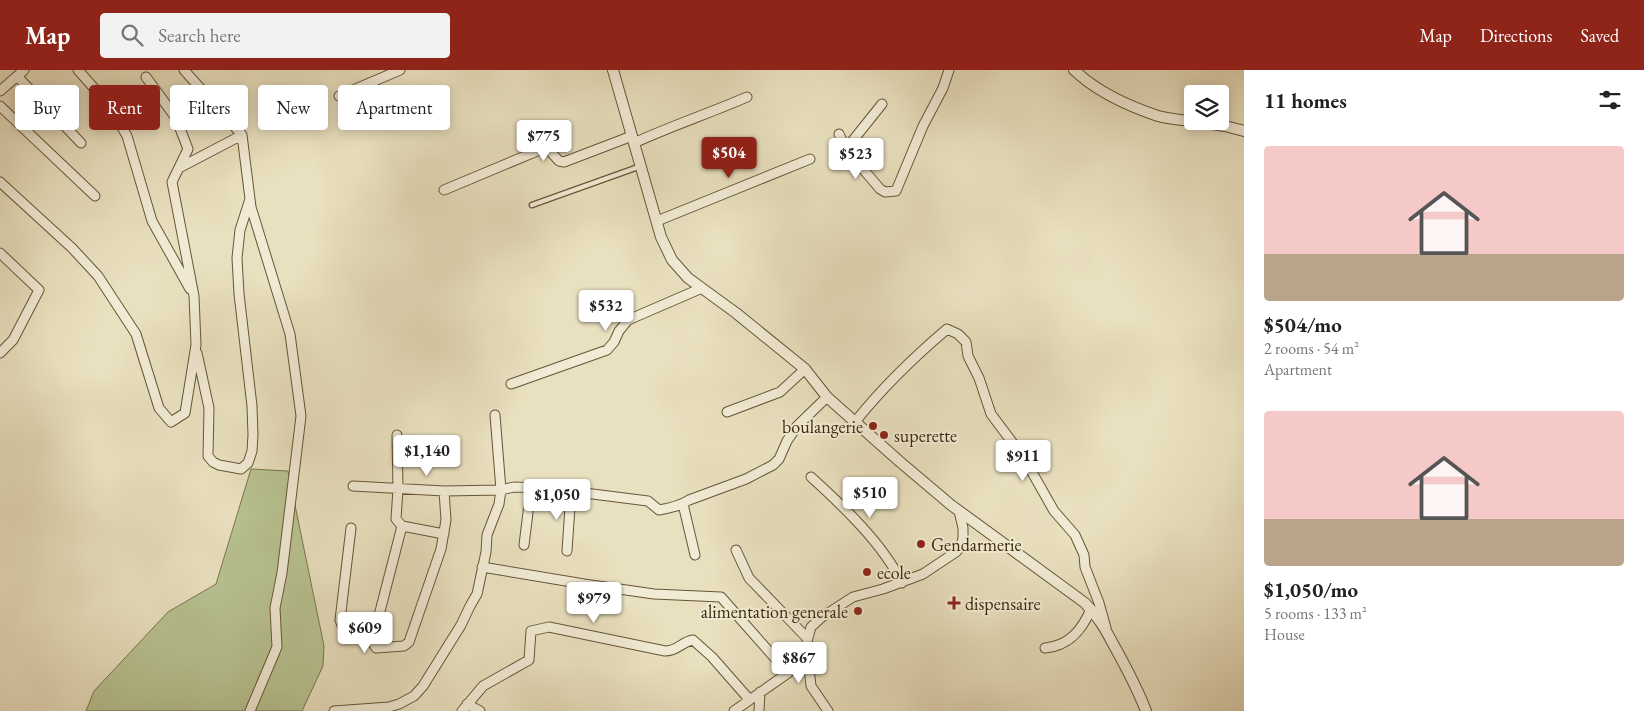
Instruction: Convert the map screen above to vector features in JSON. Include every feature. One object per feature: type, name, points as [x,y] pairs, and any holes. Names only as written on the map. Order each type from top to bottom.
[{"type":"street","points":[[78,70],[109,105],[127,136],[152,221],[194,296]]},
{"type":"street","points":[[184,70],[242,135],[251,207],[290,334],[301,416],[282,573],[275,608],[277,647],[250,711]]},
{"type":"street","points":[[365,85],[400,70]]},
{"type":"street","points":[[613,70],[661,236],[672,260],[688,278],[736,313],[805,369],[827,397],[959,511],[1091,609],[1106,628],[1130,674],[1146,711]]},
{"type":"street","points":[[838,134],[846,149],[880,189],[885,192],[896,191],[923,126],[943,88],[949,70]]},
{"type":"street","points":[[1074,70],[1085,81],[1120,101],[1160,116],[1184,120]]},
{"type":"street","points":[[0,91],[23,72],[81,143]]},
{"type":"street","points":[[146,77],[176,118],[188,149],[172,182],[194,296],[196,345],[209,408],[208,456],[212,462],[219,465],[241,469],[248,463],[252,451],[253,435],[252,406],[239,294],[237,258],[240,230],[250,199]]},
{"type":"street","points":[[444,190],[542,150],[548,149],[559,161],[564,162],[709,114],[747,96]]},
{"type":"street","points":[[846,149],[882,104]]},
{"type":"street","points":[[0,106],[95,196]]},
{"type":"street","points":[[1229,127],[1244,131]]},
{"type":"street","points":[[179,168],[242,135]]},
{"type":"street","points":[[657,221],[810,158]]},
{"type":"street","points":[[0,182],[72,248],[98,276],[136,334],[160,408],[171,422],[186,413],[196,345]]},
{"type":"street","points":[[0,253],[39,290],[13,340],[2,348]]},
{"type":"street","points":[[510,384],[607,350],[628,320],[702,288]]},
{"type":"street","points":[[855,422],[924,348],[947,329],[958,334],[966,342],[968,356],[979,378],[991,414],[1024,458],[1054,511],[1075,536],[1084,555],[1085,567],[1099,603],[1106,628]]},
{"type":"street","points":[[727,412],[780,392],[805,369]]},
{"type":"street","points":[[353,486],[444,490],[532,488],[648,501],[659,510],[683,504],[696,497],[746,480],[773,465],[779,459],[794,431],[827,397]]},
{"type":"street","points":[[334,711],[371,710],[399,704],[414,696],[423,686],[466,615],[477,594],[487,535],[499,504],[501,490],[495,415]]},
{"type":"street","points":[[397,435],[398,489],[396,519],[402,526],[444,534]]},
{"type":"street","points":[[811,476],[836,499],[893,564],[902,583]]},
{"type":"street","points":[[524,546],[532,488]]},
{"type":"street","points":[[402,526],[377,623],[373,643],[376,648],[401,647],[408,644],[441,549],[446,520],[444,490]]},
{"type":"street","points":[[566,551],[571,492]]},
{"type":"street","points":[[683,504],[695,555]]},
{"type":"street","points":[[734,711],[788,673],[801,660],[811,627],[815,622],[854,597],[902,583],[923,574],[946,559],[961,546],[963,528],[959,511]]},
{"type":"street","points":[[351,528],[340,620],[342,624],[347,626],[377,623]]},
{"type":"street","points":[[736,550],[749,578],[807,641],[811,686],[828,711]]},
{"type":"street","points":[[482,568],[654,594],[722,597],[788,673]]},
{"type":"street","points":[[1046,648],[1061,645],[1077,633],[1084,624],[1091,609]]},
{"type":"street","points":[[480,711],[465,708],[483,686],[529,660],[531,631],[549,627],[662,650],[675,650],[686,642],[693,640],[712,657],[748,698],[752,698]]},
{"type":"street","points":[[759,711],[760,692]]},
{"type":"lane","points":[[532,205],[641,166]]},
{"type":"green space","points":[[251,469],[288,471],[324,646],[323,666],[302,711],[86,711],[94,691],[168,612],[216,584]]},
{"type":"place","name":"boulangerie","points":[[873,426]]},
{"type":"place","name":"superette","points":[[884,435]]},
{"type":"place","name":"Gendarmerie","points":[[921,544]]},
{"type":"place","name":"ecole","points":[[867,572]]},
{"type":"place","name":"dispensaire","points":[[954,603]]},
{"type":"place","name":"alimentation generale","points":[[858,611]]}]
